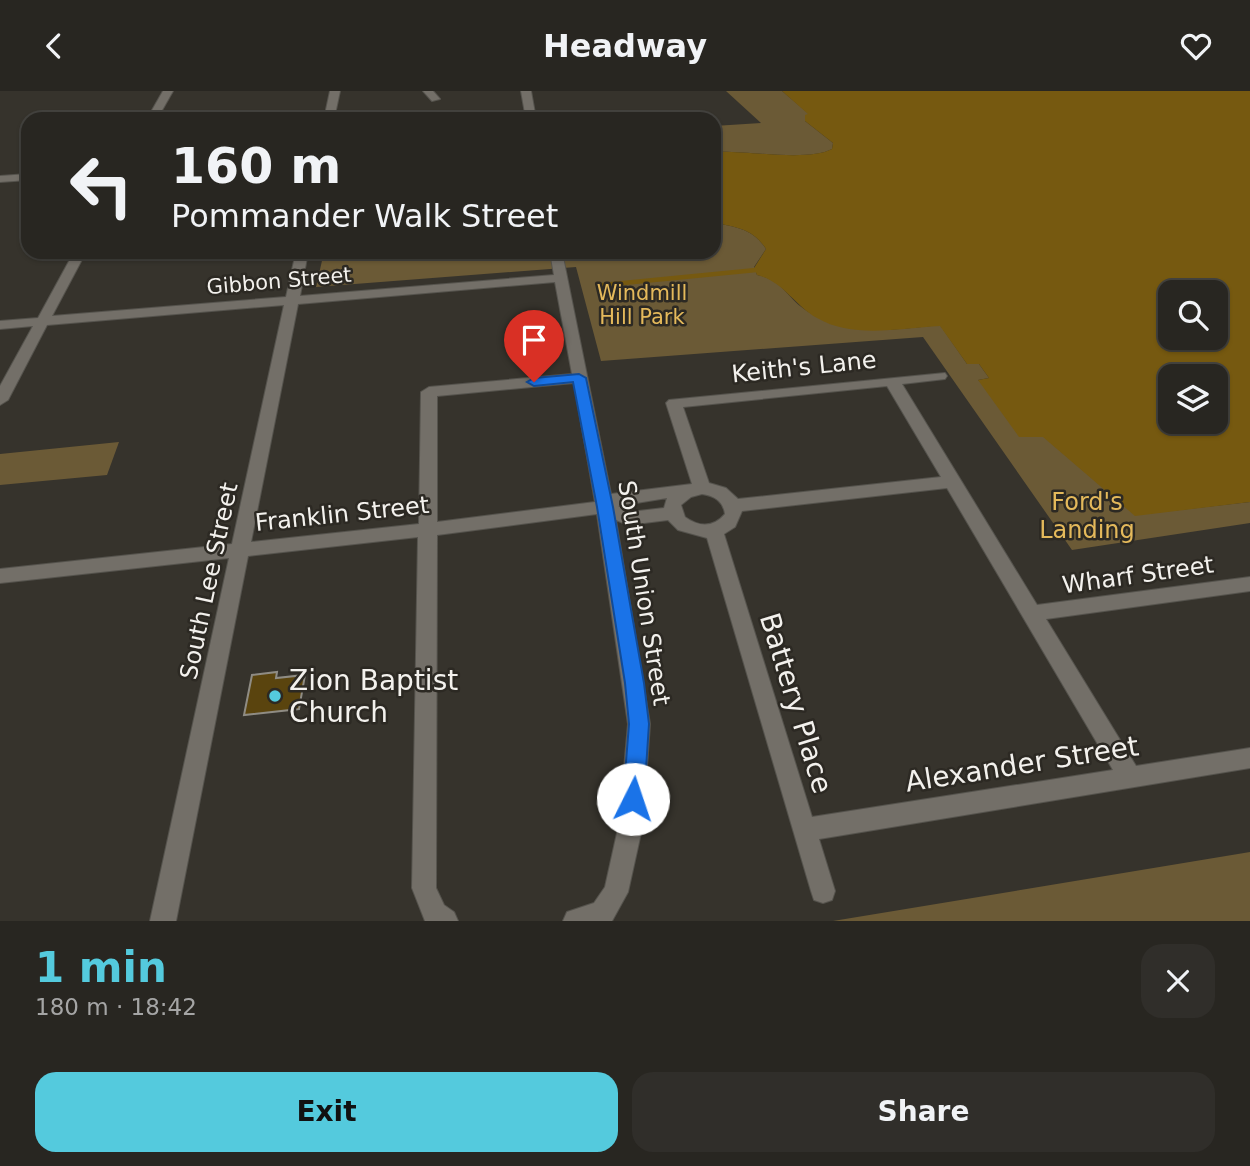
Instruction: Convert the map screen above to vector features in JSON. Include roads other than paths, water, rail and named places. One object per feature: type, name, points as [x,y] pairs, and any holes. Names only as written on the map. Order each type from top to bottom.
[{"type":"street","points":[[156,112],[168,91]]},
{"type":"street","points":[[330,112],[335,91]]},
{"type":"street","points":[[526,91],[530,112]]},
{"type":"street","points":[[0,179],[21,178]]},
{"type":"street","points":[[0,188],[21,186]]},
{"type":"street","points":[[0,400],[76,259]]},
{"type":"street","name":"South Lee Street","points":[[163,921],[301,259]]},
{"type":"street","name":"South Union Street","points":[[557,259],[605,507],[639,724],[631,824],[616,892],[602,913],[576,921]]},
{"type":"street","name":"Gibbon Street","points":[[0,325],[561,278]]},
{"type":"street","name":"Keith's Lane","points":[[697,489],[674,403],[940,376]]},
{"type":"street","points":[[444,921],[435,914],[424,888],[429,391],[579,378]]},
{"type":"street","points":[[892,380],[1130,777]]},
{"type":"street","points":[[733,506],[953,481]]},
{"type":"street","points":[[697,489],[721,493],[733,506],[734,515],[731,522],[714,531],[694,531],[684,527],[673,513],[676,498],[697,489]]},
{"type":"street","name":"Franklin Street","points":[[0,576],[426,530],[605,507],[618,498],[697,489]]},
{"type":"street","name":"Franklin Street","points":[[605,507],[628,519],[673,513]]},
{"type":"street","name":"Battery Place","points":[[714,531],[823,891]]},
{"type":"street","name":"Wharf Street","points":[[1032,613],[1247,588]]},
{"type":"street","name":"Alexander Street","points":[[804,830],[1250,758]]},
{"type":"waterway","points":[[603,285],[756,270]]},
{"type":"place","name":"Zion Baptist Church","points":[[275,696]]},
{"type":"park label","name":"Windmill Hill Park","points":[[642,305]]},
{"type":"park label","name":"Ford's Landing","points":[[1087,516]]}]
